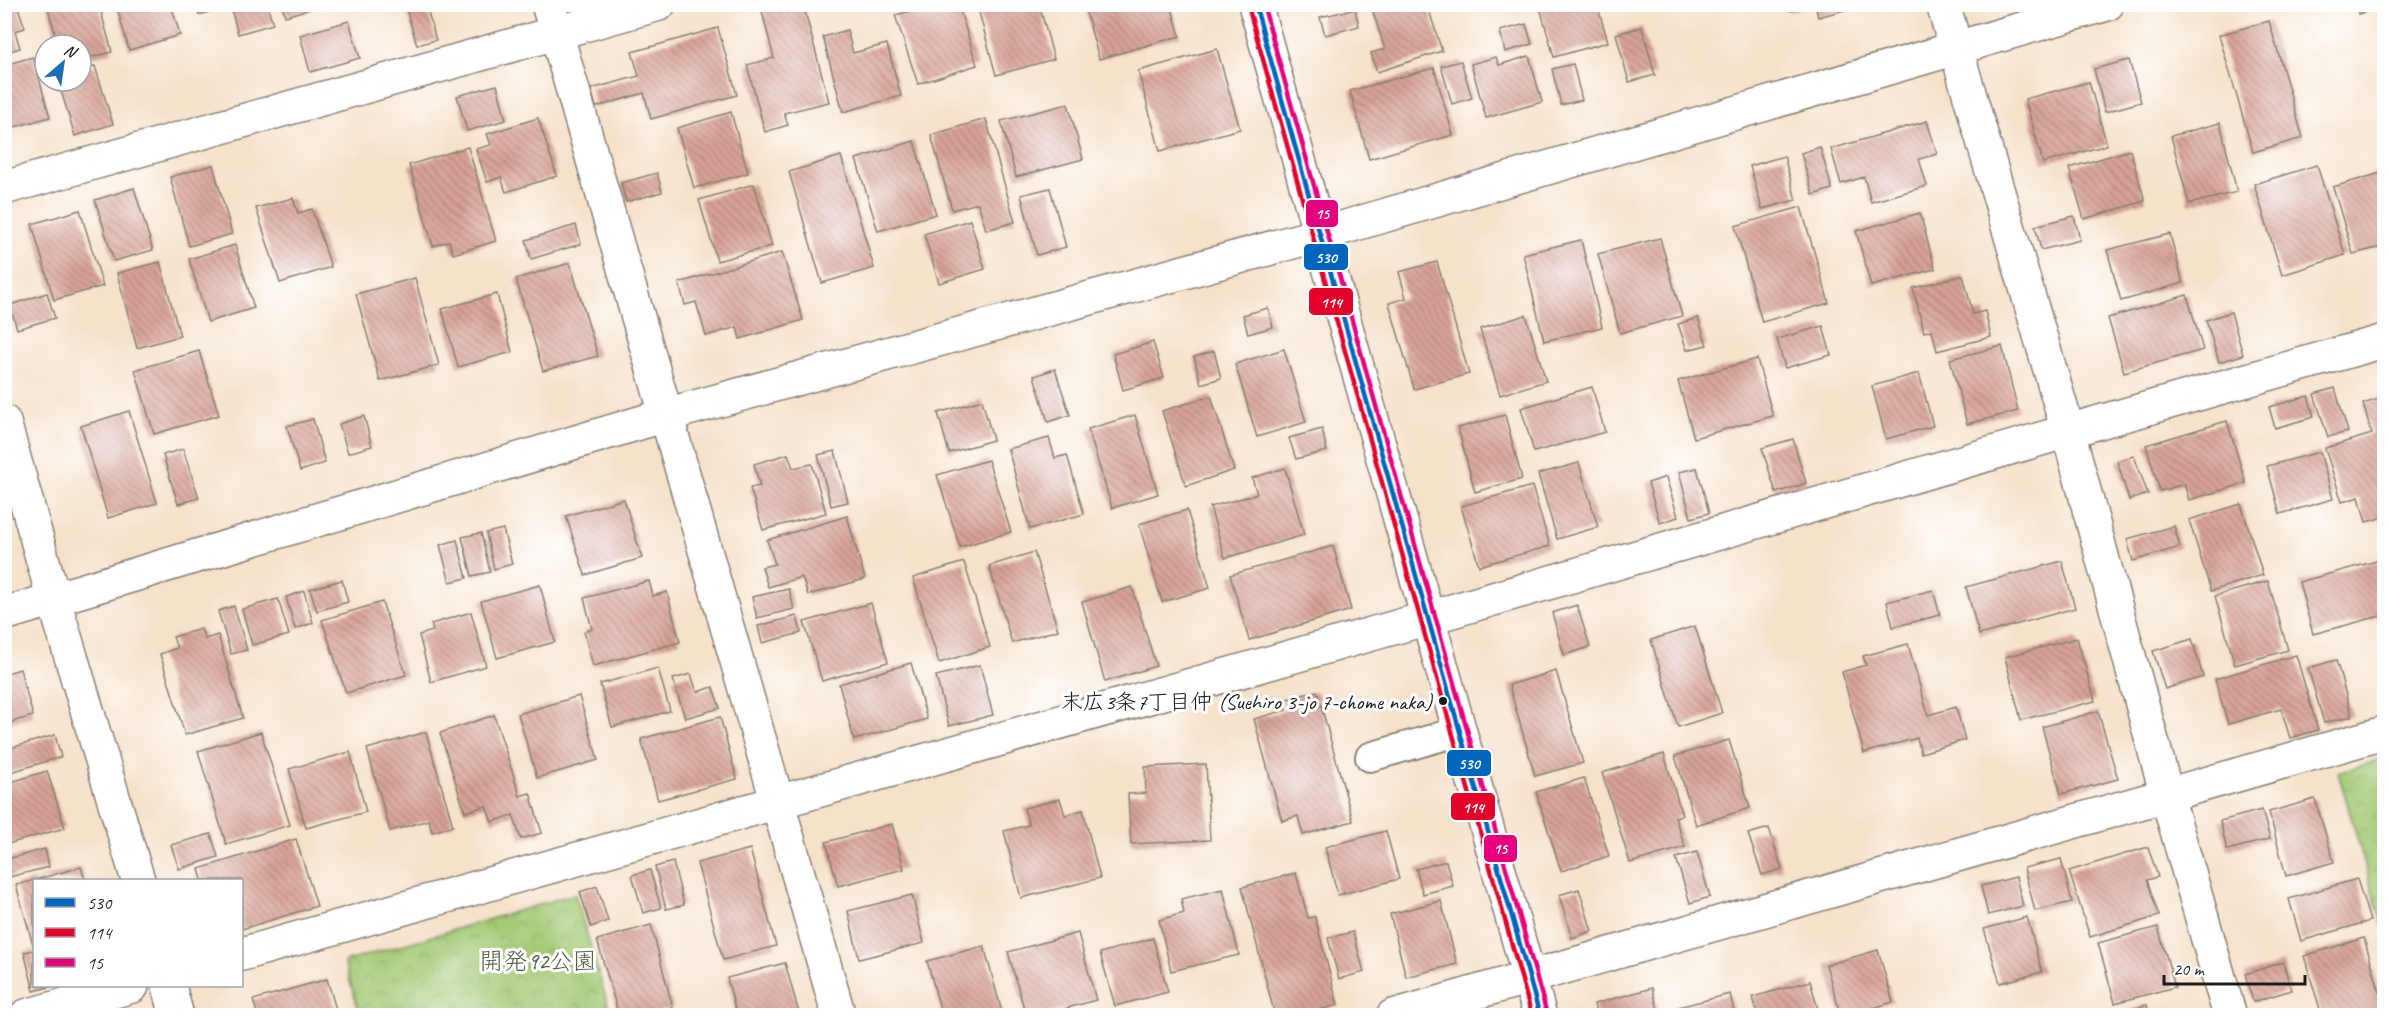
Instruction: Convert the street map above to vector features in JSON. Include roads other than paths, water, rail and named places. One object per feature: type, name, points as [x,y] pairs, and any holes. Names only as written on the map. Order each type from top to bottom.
[{"type":"street","points":[[4,188],[553,20],[659,4]]},
{"type":"street","points":[[1255,4],[1540,1016]]},
{"type":"street","points":[[1943,4],[2068,430],[2167,796],[2230,1016]]},
{"type":"street","points":[[4,614],[666,415],[1318,234],[2107,4]]},
{"type":"street","points":[[553,20],[839,1016]]},
{"type":"street","points":[[243,954],[1428,618],[2068,430],[2385,341]]},
{"type":"street","points":[[4,422],[54,600],[138,879]]},
{"type":"street","points":[[1393,1016],[2385,733]]},
{"type":"street","points":[[26,1016],[128,987]]},
{"type":"street","points":[[169,987],[177,1016]]},
{"type":"lane","points":[[1370,757],[1461,732]]},
{"type":"place","name":"末広3条7丁目仲 (Suehiro 3-jo 7-chome naka)","points":[[1443,701]]},
{"type":"park label","name":"開発92公園","points":[[538,961]]}]
